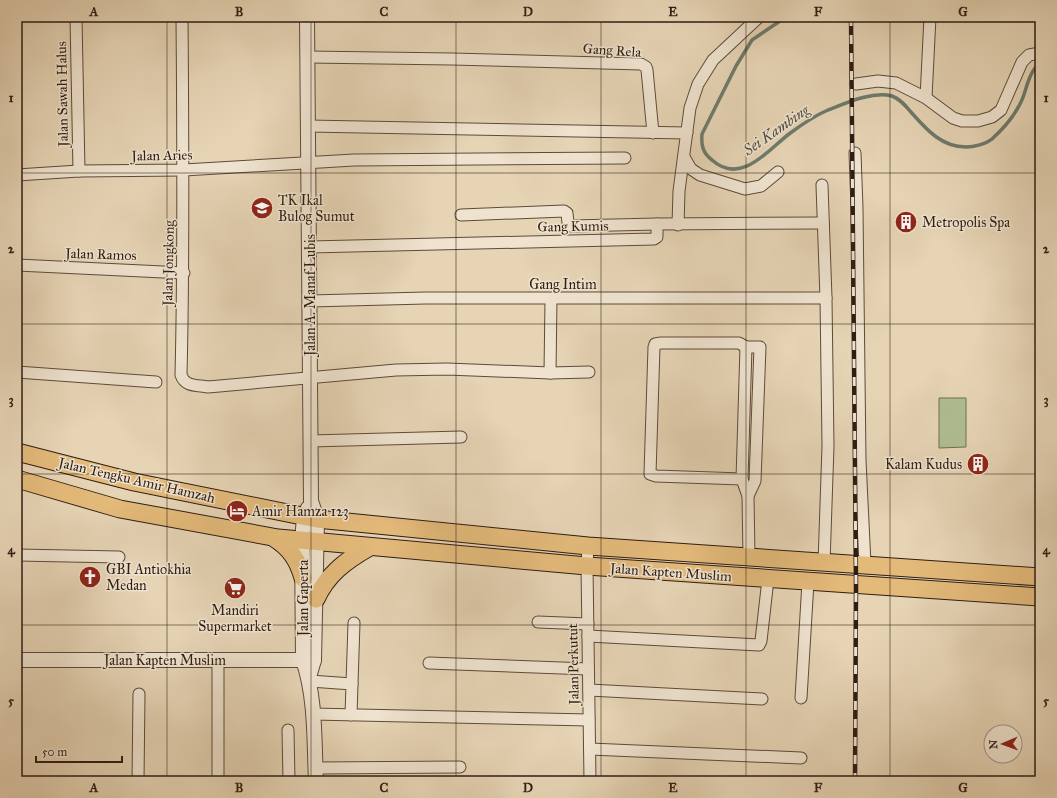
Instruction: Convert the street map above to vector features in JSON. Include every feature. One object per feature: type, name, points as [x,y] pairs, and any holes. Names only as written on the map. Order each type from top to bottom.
[{"type":"main road","name":"Jalan Tengku Amir Hamzah","points":[[17,452],[134,482],[310,518]]},
{"type":"main road","name":"Jalan Tengku Amir Hamzah","points":[[17,479],[120,509],[273,537],[310,542]]},
{"type":"main road","name":"Jalan Kapten Muslim","points":[[310,518],[588,546],[1040,577]]},
{"type":"main road","points":[[273,537],[291,551],[300,566],[303,578]]},
{"type":"main road","name":"Jalan Kapten Muslim","points":[[310,542],[587,566],[1040,597]]},
{"type":"main road","points":[[316,599],[321,589],[336,569],[368,548]]},
{"type":"street","name":"Jalan Sawah Halus","points":[[76,17],[78,171]]},
{"type":"street","name":"Jalan Jongkong","points":[[182,17],[184,272],[181,375],[189,385],[208,386],[310,377]]},
{"type":"street","name":"Jalan A. Manaf Lubis","points":[[307,17],[307,163],[310,247],[310,518]]},
{"type":"street","points":[[678,225],[679,191],[690,108],[698,84],[713,60],[759,17]]},
{"type":"street","points":[[926,98],[930,17]]},
{"type":"street","points":[[856,84],[878,81],[896,83],[926,98],[945,113],[962,121],[978,122],[992,117],[1001,110],[1022,62],[1029,55],[1040,53]]},
{"type":"street","name":"Gang Rela","points":[[308,57],[452,59],[644,65],[647,70],[653,133]]},
{"type":"street","points":[[308,126],[687,133]]},
{"type":"street","points":[[855,153],[858,208],[860,460],[865,564]]},
{"type":"street","name":"Jalan Aries","points":[[17,175],[78,171],[184,170],[354,160],[625,158]]},
{"type":"street","points":[[684,158],[691,169],[700,175],[745,189],[761,186],[778,172]]},
{"type":"street","points":[[822,185],[823,223],[821,298],[828,446],[824,562]]},
{"type":"street","points":[[461,215],[564,211],[567,213],[568,223],[571,226],[823,223]]},
{"type":"street","name":"Gang Kumis","points":[[310,247],[654,239],[657,237],[656,224]]},
{"type":"street","name":"Jalan Ramos","points":[[17,265],[184,272]]},
{"type":"street","name":"Gang Intim","points":[[310,300],[821,298]]},
{"type":"street","points":[[550,373],[552,299]]},
{"type":"street","points":[[742,479],[656,476],[649,472],[655,344],[661,342],[738,343],[746,347],[760,348],[755,481],[748,496]]},
{"type":"street","points":[[746,347],[742,479],[748,496],[749,558]]},
{"type":"street","points":[[310,377],[396,370],[447,369],[550,373],[589,372]]},
{"type":"street","points":[[17,372],[156,382]]},
{"type":"street","points":[[745,375],[760,376]]},
{"type":"street","points":[[744,401],[758,402]]},
{"type":"street","points":[[310,441],[461,437]]},
{"type":"street","points":[[743,440],[757,441]]},
{"type":"street","name":"Jalan Gaperta","points":[[308,660],[316,599],[310,542],[310,518]]},
{"type":"street","name":"Jalan Gaperta","points":[[310,542],[303,578],[316,774]]},
{"type":"street","name":"Jalan Perkutut","points":[[588,546],[590,781]]},
{"type":"street","points":[[17,555],[119,557]]},
{"type":"street","points":[[588,636],[759,645],[761,641],[768,579]]},
{"type":"street","points":[[801,698],[808,582]]},
{"type":"street","points":[[538,622],[588,624]]},
{"type":"street","points":[[351,715],[354,623]]},
{"type":"street","name":"Jalan Kapten Muslim","points":[[17,660],[308,660]]},
{"type":"street","points":[[218,660],[218,781]]},
{"type":"street","points":[[430,663],[588,669]]},
{"type":"street","points":[[309,679],[352,684]]},
{"type":"street","points":[[589,690],[762,699]]},
{"type":"street","points":[[138,781],[139,694]]},
{"type":"street","points":[[312,714],[589,720]]},
{"type":"street","points":[[288,730],[289,781]]},
{"type":"street","points":[[590,749],[802,758]]},
{"type":"street","points":[[316,774],[460,767]]},
{"type":"green space","points":[[939,398],[966,398],[966,447],[939,448]]},
{"type":"waterway","name":"Sei Kambing","points":[[786,17],[752,40],[736,66],[702,134],[702,146],[706,155],[723,167],[733,169],[754,163],[789,134],[818,115],[851,101],[876,95],[892,96],[897,99],[904,104],[928,130],[949,144],[966,147],[980,145],[992,139],[1011,118],[1022,99],[1032,72],[1035,68],[1040,67]]},
{"type":"railway","points":[[851,17],[856,584],[855,781]]},
{"type":"place","name":"TK Ikal Bulog Sumut","points":[[262,208]]},
{"type":"place","name":"Metropolis Spa","points":[[906,222]]},
{"type":"place","name":"Kalam Kudus","points":[[978,464]]},
{"type":"place","name":"Amir Hamza 123","points":[[237,511]]},
{"type":"place","name":"GBI Antiokhia Medan","points":[[90,577]]},
{"type":"place","name":"Mandiri Supermarket","points":[[235,588]]}]
